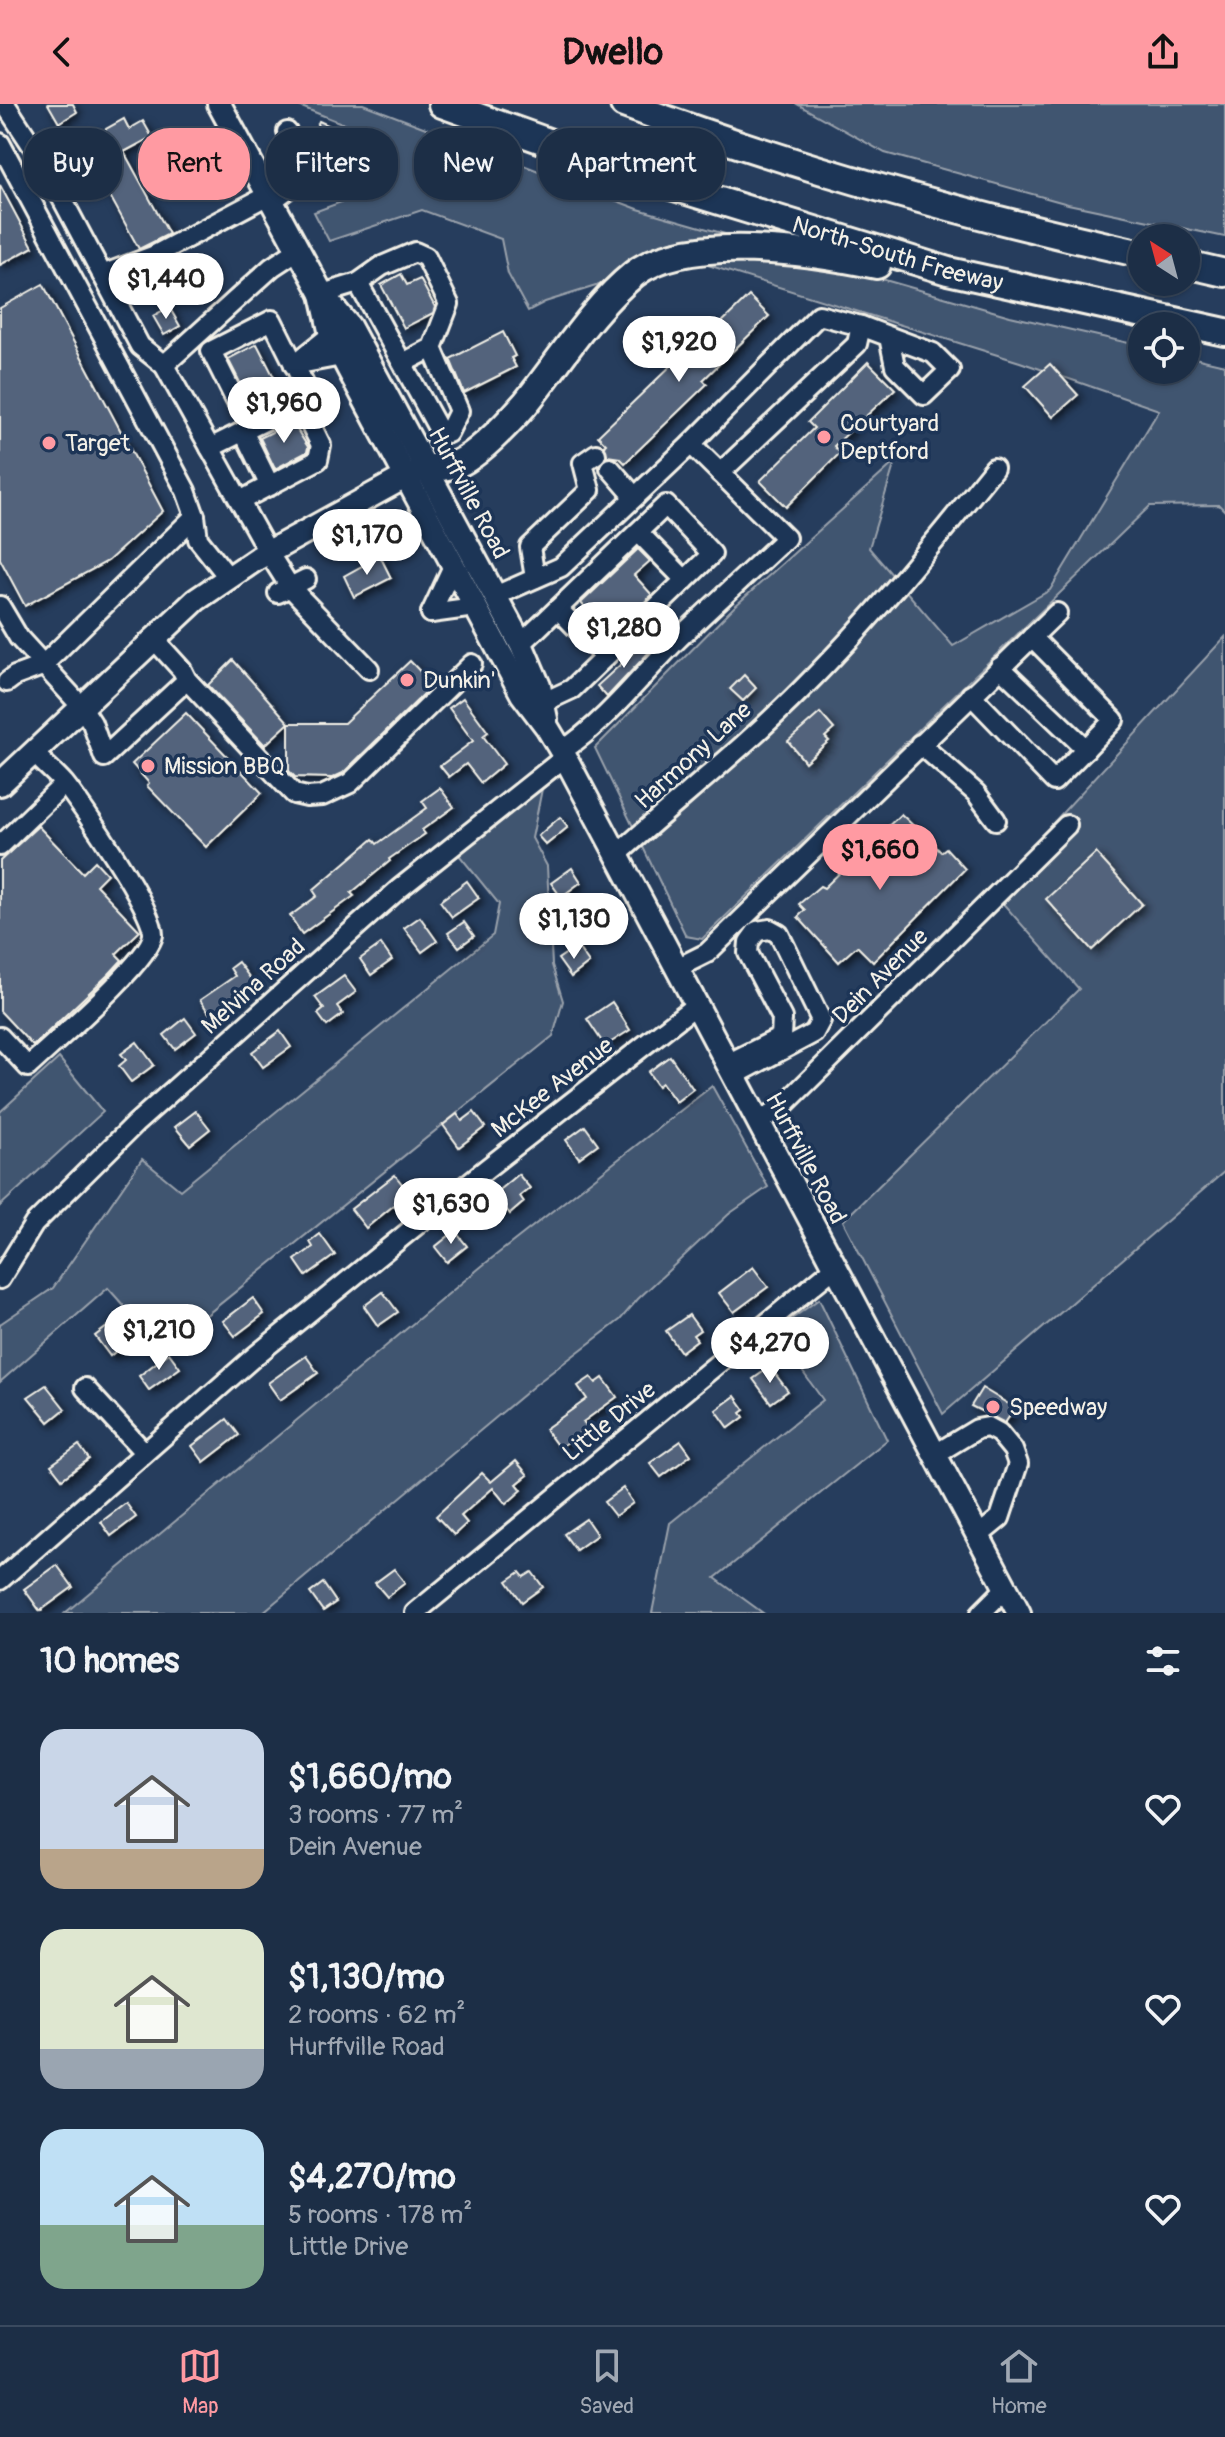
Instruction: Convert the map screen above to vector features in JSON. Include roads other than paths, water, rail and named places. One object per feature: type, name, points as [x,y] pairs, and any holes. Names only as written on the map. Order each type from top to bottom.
[{"type":"highway","name":"North-South Freeway","points":[[442,104],[671,186],[948,271],[1225,332]]},
{"type":"highway","points":[[624,104],[822,173],[1066,238],[1128,251]]},
{"type":"highway","points":[[416,473],[458,464],[503,429],[610,297],[636,272],[665,258],[694,251],[744,249],[839,257],[899,270],[948,271]]},
{"type":"highway","points":[[1200,267],[1225,273]]},
{"type":"main road","name":"Hurffville Road","points":[[219,104],[266,191]]},
{"type":"main road","name":"Hurffville Road","points":[[271,200],[322,294],[349,326],[387,396],[453,566],[522,694],[547,727],[618,854],[834,1268],[1019,1613]]},
{"type":"main road","name":"Hurffville Road","points":[[322,294],[331,335],[342,356],[495,596],[521,644],[539,686],[547,727]]},
{"type":"main road","points":[[0,784],[196,600],[268,552],[416,473]]},
{"type":"street","points":[[5,104],[41,159],[140,346],[164,365],[268,552],[291,586],[369,669]]},
{"type":"street","points":[[0,143],[186,491],[195,516],[198,539],[228,577]]},
{"type":"street","points":[[102,275],[153,256],[266,200]]},
{"type":"street","points":[[164,365],[272,267],[298,250]]},
{"type":"street","points":[[322,294],[358,283],[382,266],[415,252],[426,257],[449,304],[432,348],[403,363]]},
{"type":"street","points":[[358,283],[439,430],[450,432],[459,411],[432,348]]},
{"type":"street","points":[[495,596],[561,567],[691,444],[819,315],[889,337]]},
{"type":"street","points":[[211,351],[272,320],[305,386],[300,403],[321,445],[315,464],[240,501]]},
{"type":"street","points":[[691,444],[720,473],[857,344],[861,326]]},
{"type":"street","points":[[294,365],[331,335]]},
{"type":"street","points":[[197,336],[211,351],[240,409]]},
{"type":"street","points":[[365,355],[391,341]]},
{"type":"street","points":[[294,365],[342,356]]},
{"type":"street","points":[[387,396],[413,382]]},
{"type":"street","points":[[210,448],[300,403]]},
{"type":"street","points":[[243,431],[270,486]]},
{"type":"street","points":[[535,578],[530,547],[590,490],[583,463],[596,454]]},
{"type":"street","points":[[610,468],[635,497]]},
{"type":"street","name":"Harmony Lane","points":[[618,854],[800,691],[894,592],[994,468]]},
{"type":"street","name":"Melvina Road","points":[[0,1279],[34,1224],[135,1124],[399,889],[585,735],[656,666],[675,643],[786,538],[720,473]]},
{"type":"street","points":[[521,644],[666,505],[712,554],[572,689],[542,703]]},
{"type":"street","points":[[2,675],[15,676],[42,666],[195,516]]},
{"type":"street","points":[[638,532],[685,580]]},
{"type":"street","points":[[453,566],[431,613],[475,607]]},
{"type":"street","points":[[0,606],[19,638],[81,706],[92,723],[104,757],[187,680]]},
{"type":"street","points":[[558,609],[605,657]]},
{"type":"street","points":[[677,968],[707,953],[1057,613]]},
{"type":"street","points":[[971,695],[1054,781],[1114,720],[1032,637]]},
{"type":"street","points":[[153,638],[182,670],[187,680],[294,794],[307,797],[322,796],[350,783],[472,664]]},
{"type":"street","points":[[1000,667],[1086,749]]},
{"type":"street","points":[[920,744],[976,793],[996,820]]},
{"type":"street","points":[[0,1037],[28,1067],[141,959],[153,935],[148,913],[125,873],[64,784],[34,753]]},
{"type":"street","points":[[0,846],[64,784]]},
{"type":"street","name":"Dein Avenue","points":[[758,1123],[783,1106],[1067,825]]},
{"type":"street","points":[[730,1070],[814,1033],[821,1020],[779,934],[770,929],[757,931],[749,942],[748,953],[782,1018],[797,1034],[814,1033]]},
{"type":"street","name":"McKee Avenue","points":[[0,1580],[255,1356],[696,1005]]},
{"type":"street","points":[[730,1070],[781,1037],[782,1018]]},
{"type":"street","name":"Little Drive","points":[[415,1613],[834,1268]]},
{"type":"street","points":[[85,1388],[144,1452]]},
{"type":"street","points":[[934,1455],[977,1429],[988,1427],[999,1433],[1013,1450],[1018,1464],[1000,1518],[978,1536]]},
{"type":"street","points":[[981,1613],[1006,1588]]},
{"type":"place","name":"Courtyard Deptford","points":[[824,437]]},
{"type":"place","name":"Target","points":[[49,443]]},
{"type":"place","name":"Dunkin'","points":[[407,680]]},
{"type":"place","name":"Mission BBQ","points":[[148,766]]},
{"type":"place","name":"Speedway","points":[[993,1407]]}]
